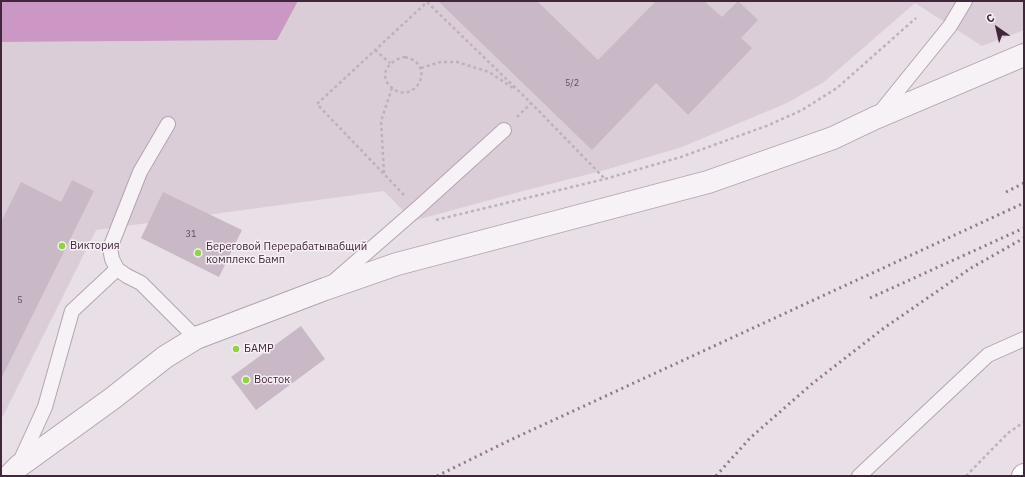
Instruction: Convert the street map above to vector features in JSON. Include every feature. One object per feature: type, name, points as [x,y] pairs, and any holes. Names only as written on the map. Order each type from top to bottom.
[{"type":"street","points":[[14,471],[113,398],[165,357],[196,338],[325,288],[397,264],[708,182],[833,138],[875,118],[1024,55]]},
{"type":"lane","points":[[875,118],[950,26],[965,1]]},
{"type":"lane","points":[[168,124],[140,172],[110,248],[112,259],[117,269],[141,283],[196,338]]},
{"type":"lane","points":[[325,288],[418,208],[504,130]]},
{"type":"lane","points":[[14,471],[45,407],[72,311],[117,269]]},
{"type":"lane","points":[[859,476],[988,355],[1024,339]]},
{"type":"path","points":[[605,179],[427,2],[317,104],[430,222],[605,179],[702,150],[769,125],[802,110],[837,88],[916,18]]},
{"type":"path","points":[[375,50],[390,63]]},
{"type":"path","points":[[405,57],[416,61],[421,68],[422,74],[419,84],[414,89],[407,92],[401,92],[392,88],[385,79],[387,68],[390,63],[397,58],[405,57]]},
{"type":"path","points":[[421,68],[440,62],[456,62],[489,72],[519,92]]},
{"type":"path","points":[[384,173],[381,121],[392,88]]},
{"type":"path","points":[[966,476],[1008,433],[1024,422]]},
{"type":"shaded area","points":[[1,1],[298,1],[277,40],[1,42]]},
{"type":"shaded area","points":[[298,1],[1024,1],[1024,30],[982,46],[915,3],[824,82],[787,103],[682,147],[605,170],[413,221],[384,191],[96,230],[1,420],[1,42],[277,40]]},
{"type":"building","points":[[438,1],[537,1],[598,60],[656,1],[704,1],[722,17],[738,1],[758,20],[741,38],[752,48],[688,115],[656,83],[592,150]]},
{"type":"building","points":[[72,180],[94,191],[1,379],[1,222],[21,182],[61,202]]},
{"type":"building","points":[[163,192],[242,230],[219,277],[141,238]]},
{"type":"building","points":[[301,326],[325,359],[256,410],[231,377]]},
{"type":"railway","points":[[1006,192],[1024,183]]},
{"type":"railway","points":[[437,476],[506,442],[1024,203]]},
{"type":"railway","points":[[870,298],[1024,228]]},
{"type":"railway","points":[[716,476],[750,438],[813,383],[884,328],[971,268],[1024,238]]},
{"type":"place","name":"Виктория","points":[[62,246]]},
{"type":"place","name":"Береговой Перерабатывабщий комплекс Бамп","points":[[198,253]]},
{"type":"place","name":"БАМР","points":[[236,349]]},
{"type":"place","name":"Восток","points":[[246,380]]}]
